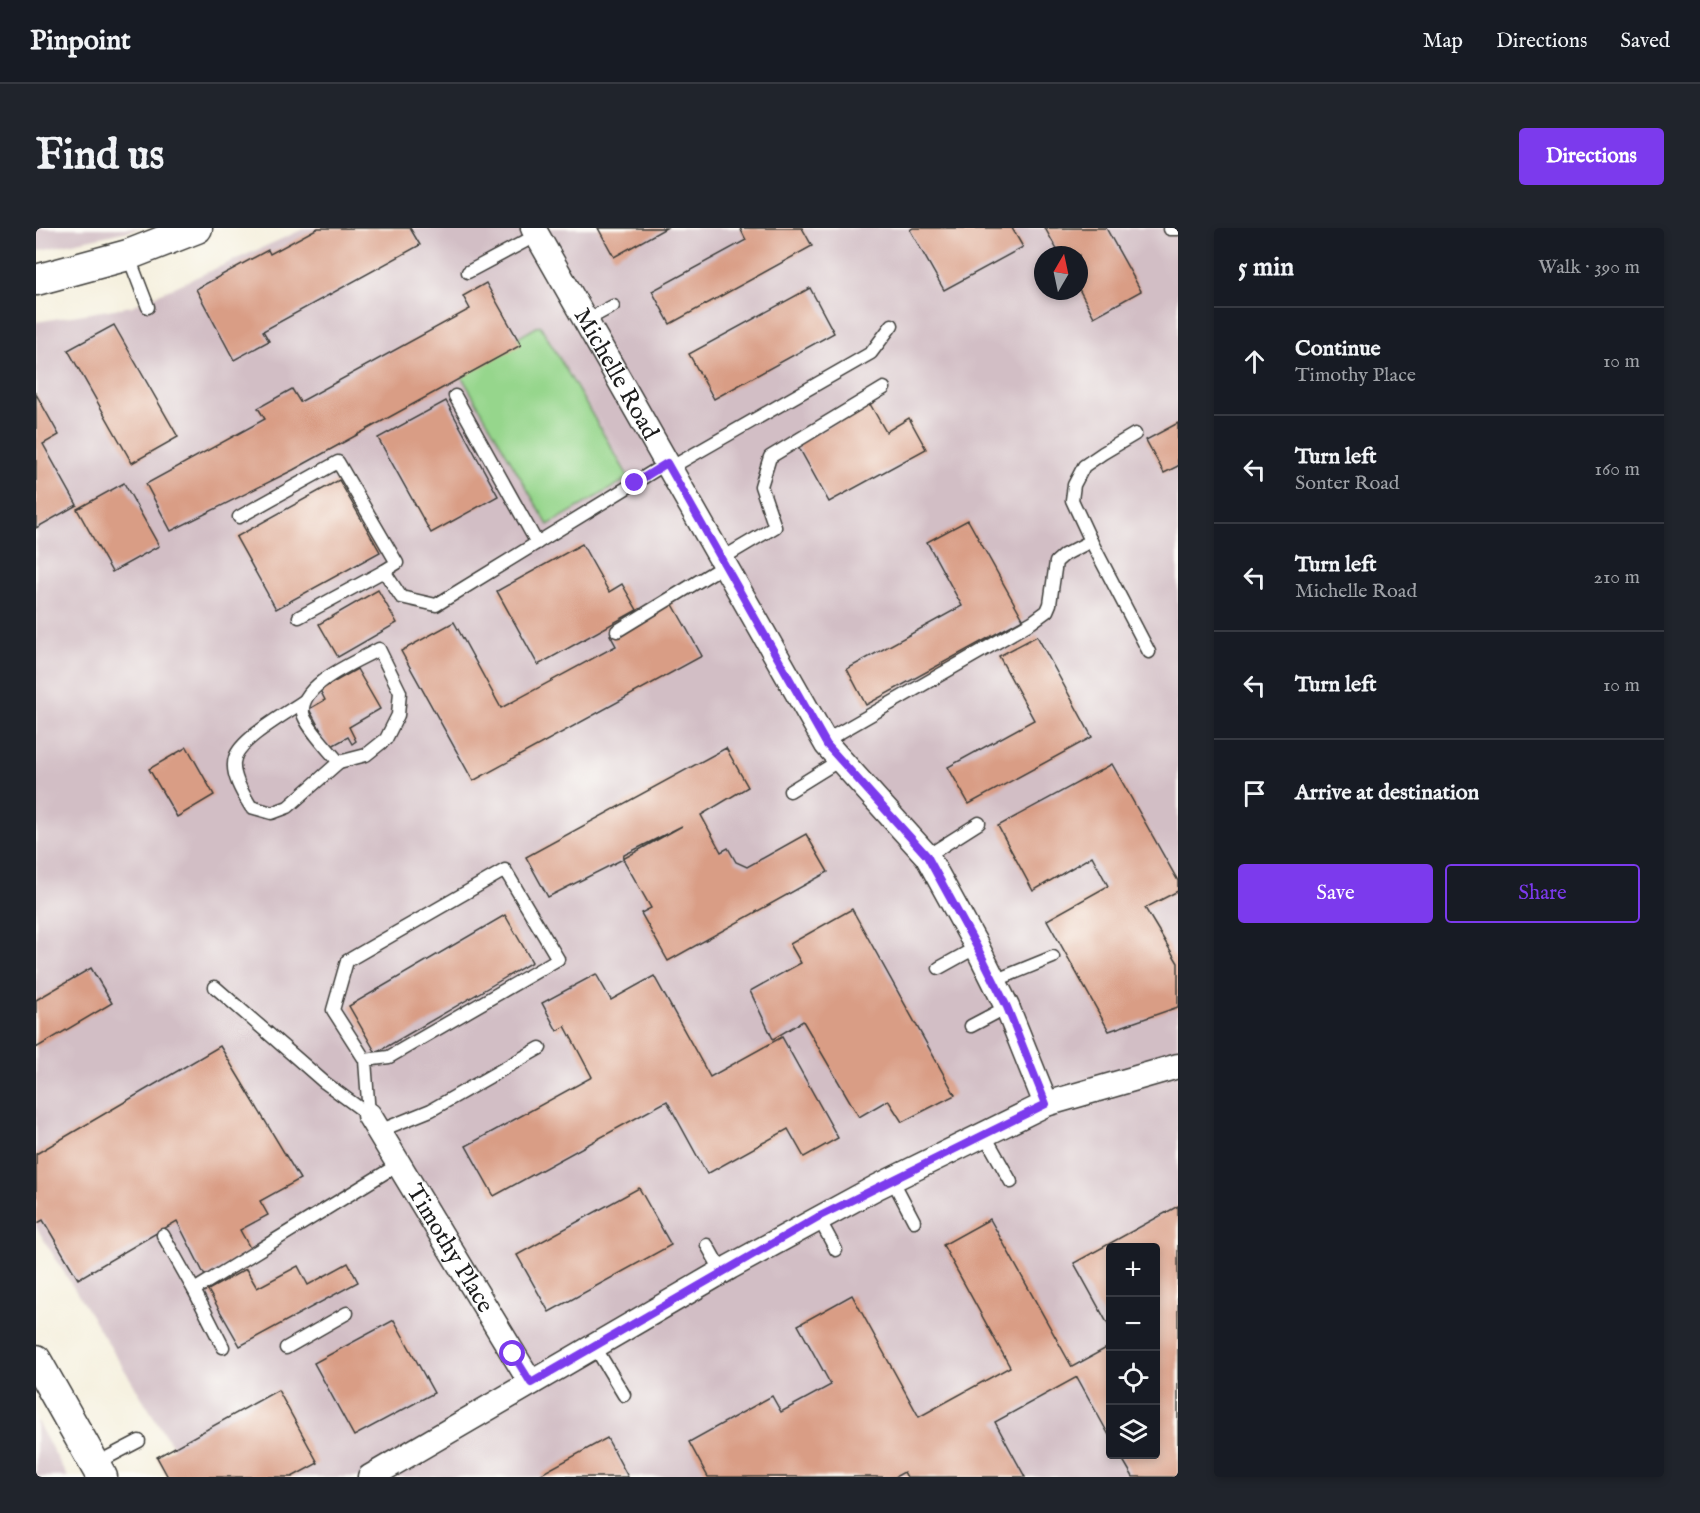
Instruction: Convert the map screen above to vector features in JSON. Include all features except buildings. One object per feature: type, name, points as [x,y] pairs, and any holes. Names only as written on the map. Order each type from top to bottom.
[{"type":"street","points":[[36,280],[128,255],[197,228]]},
{"type":"street","name":"Michelle Road","points":[[535,232],[825,741],[927,856],[1007,1007],[1046,1104]]},
{"type":"street","points":[[370,1477],[818,1217],[892,1179],[1046,1104],[1178,1066]]},
{"type":"street","name":"Timothy Place","points":[[374,1123],[531,1383]]},
{"type":"street","points":[[36,1360],[98,1471]]},
{"type":"lane","points":[[468,272],[535,232]]},
{"type":"lane","points":[[128,255],[148,307]]},
{"type":"lane","points":[[585,321],[613,306]]},
{"type":"lane","points":[[384,571],[401,597],[436,605],[668,466],[871,353],[892,325]]},
{"type":"lane","points":[[617,631],[775,527],[761,486],[770,458],[884,388]]},
{"type":"lane","points":[[455,396],[537,543]]},
{"type":"lane","points":[[1135,434],[1084,466],[1074,485],[1072,500],[1149,652]]},
{"type":"lane","points":[[239,517],[338,462],[398,563],[299,617]]},
{"type":"lane","points":[[825,741],[1032,622],[1047,611],[1056,562],[1064,555],[1091,541]]},
{"type":"lane","points":[[379,649],[400,692],[399,715],[386,739],[366,755],[339,762],[288,807],[272,813],[251,807],[235,771],[234,759],[243,744],[304,701],[317,684],[379,649]]},
{"type":"lane","points":[[304,701],[303,714],[317,736],[339,762]]},
{"type":"lane","points":[[790,791],[840,760]]},
{"type":"lane","points":[[927,856],[979,823]]},
{"type":"lane","points":[[365,1060],[389,1057],[558,959],[505,870],[348,961],[333,1010],[365,1060],[374,1123]]},
{"type":"lane","points":[[939,968],[977,947]]},
{"type":"lane","points":[[994,981],[1053,957]]},
{"type":"lane","points":[[215,987],[374,1123]]},
{"type":"lane","points":[[971,1026],[1007,1007]]},
{"type":"lane","points":[[374,1123],[431,1110],[540,1048]]},
{"type":"lane","points":[[984,1134],[1011,1182]]},
{"type":"lane","points":[[194,1290],[399,1164]]},
{"type":"lane","points":[[892,1179],[914,1221]]},
{"type":"lane","points":[[818,1217],[837,1250]]},
{"type":"lane","points":[[163,1235],[223,1347]]},
{"type":"lane","points":[[707,1245],[722,1272]]},
{"type":"lane","points":[[286,1348],[347,1313]]},
{"type":"lane","points":[[594,1347],[624,1395]]},
{"type":"lane","points":[[98,1471],[139,1441]]},
{"type":"shaded area","points":[[36,228],[142,228],[36,251]]},
{"type":"shaded area","points":[[306,228],[1178,228],[1178,1477],[191,1477],[36,1227],[36,322],[132,306]]},
{"type":"shaded area","points":[[36,1420],[68,1477],[36,1477]]},
{"type":"green space","points":[[540,325],[629,478],[548,525],[459,372]]},
{"type":"route","points":[[513,1354],[531,1383],[818,1217],[1046,1104],[1007,1007],[927,856],[827,745],[667,463],[635,483]]}]
